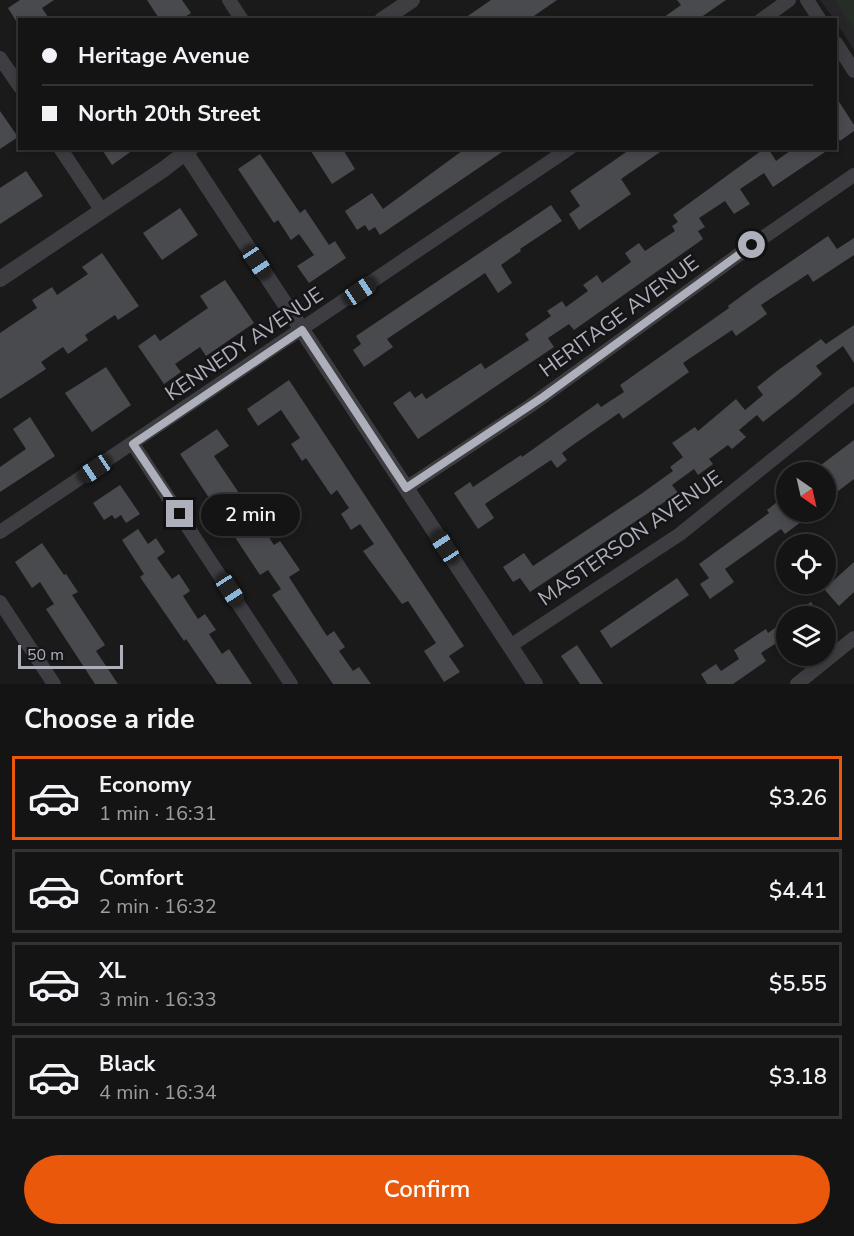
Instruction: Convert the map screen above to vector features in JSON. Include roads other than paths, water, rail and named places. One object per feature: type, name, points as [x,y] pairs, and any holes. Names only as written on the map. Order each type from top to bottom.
[{"type":"street","points":[[229,0],[241,18]]},
{"type":"street","points":[[385,18],[412,0]]},
{"type":"street","points":[[764,18],[789,0]]},
{"type":"street","points":[[807,0],[819,18]]},
{"type":"street","points":[[837,45],[854,71]]},
{"type":"street","points":[[0,58],[18,84]]},
{"type":"street","points":[[61,150],[102,211]]},
{"type":"street","points":[[0,279],[164,170],[188,150],[302,330],[536,684]]},
{"type":"street","name":"KENNEDY AVENUE","points":[[0,532],[567,150]]},
{"type":"street","name":"HERITAGE AVENUE","points":[[406,488],[530,406],[752,245],[854,175]]},
{"type":"street","name":"MASTERSON AVENUE","points":[[510,646],[680,534],[854,394]]},
{"type":"street","points":[[133,444],[291,684]]},
{"type":"street","points":[[0,602],[54,684]]},
{"type":"street","points":[[797,684],[854,638]]}]
